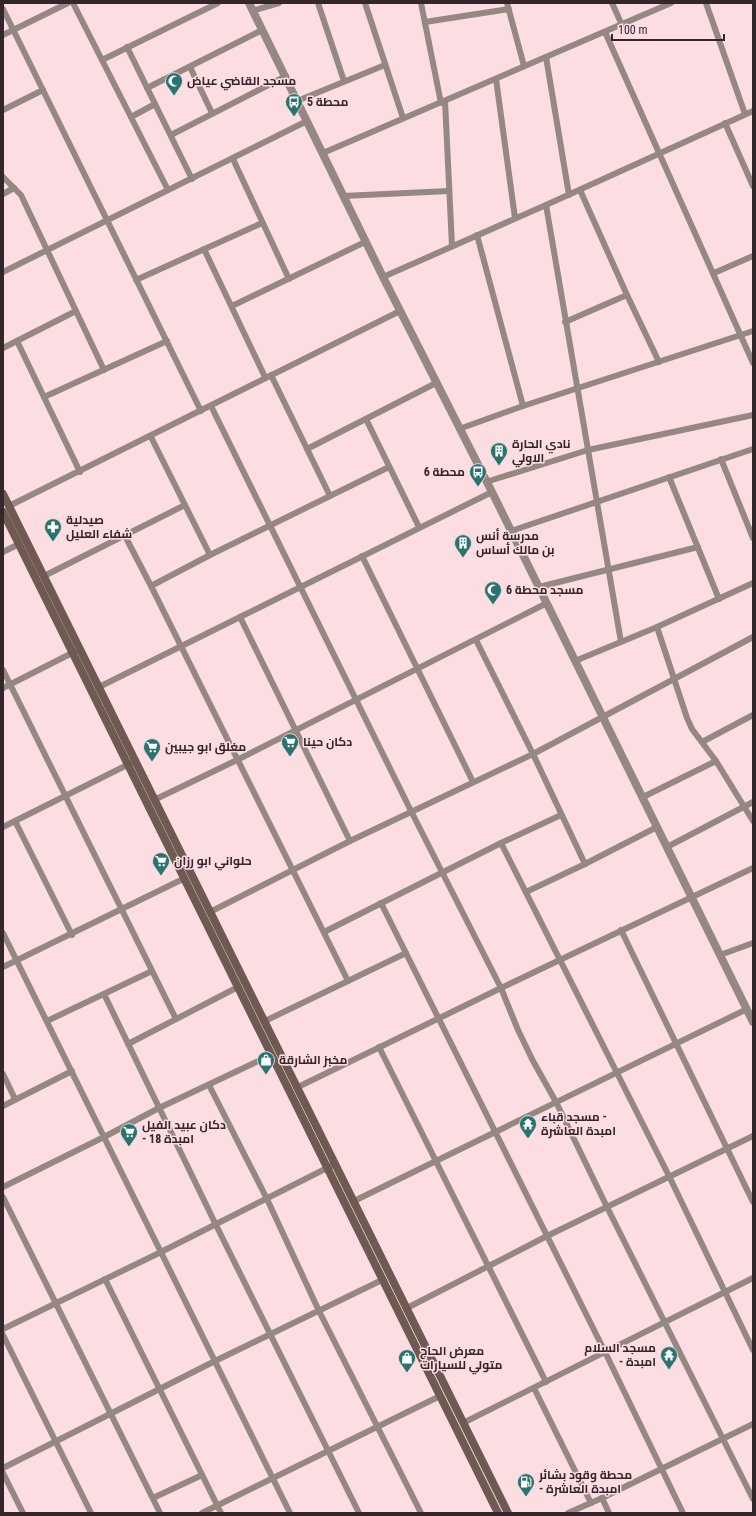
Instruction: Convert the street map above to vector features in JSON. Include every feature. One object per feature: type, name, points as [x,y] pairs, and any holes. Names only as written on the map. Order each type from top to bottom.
[{"type":"main road","points":[[3,494],[6,509],[19,544],[76,651],[131,763],[184,878],[382,1280],[440,1396],[482,1471],[508,1513]]},
{"type":"main road","points":[[6,509],[44,576],[76,651],[99,687],[131,763],[154,800],[336,1163],[463,1423],[482,1471],[494,1512]]},
{"type":"street","points":[[3,35],[68,3]]},
{"type":"street","points":[[73,3],[168,190]]},
{"type":"street","points":[[102,60],[218,3]]},
{"type":"street","points":[[249,3],[286,76],[382,277],[539,586],[753,1022]]},
{"type":"street","points":[[252,11],[279,3]]},
{"type":"street","points":[[318,3],[344,81]]},
{"type":"street","points":[[365,3],[403,118]]},
{"type":"street","points":[[421,3],[443,102],[452,246]]},
{"type":"street","points":[[612,3],[622,25]]},
{"type":"street","points":[[322,153],[622,25],[670,3]]},
{"type":"street","points":[[706,3],[745,114]]},
{"type":"street","points":[[425,22],[508,6],[524,66]]},
{"type":"street","points":[[3,9],[201,411]]},
{"type":"street","points":[[147,88],[262,30]]},
{"type":"street","points":[[605,32],[753,363]]},
{"type":"street","points":[[127,47],[192,179]]},
{"type":"street","points":[[546,57],[569,195]]},
{"type":"street","points":[[297,101],[386,65]]},
{"type":"street","points":[[190,67],[212,113]]},
{"type":"street","points":[[171,135],[286,76]]},
{"type":"street","points":[[496,79],[515,218]]},
{"type":"street","points":[[3,110],[43,90]]},
{"type":"street","points":[[131,117],[156,104]]},
{"type":"street","points":[[382,277],[569,195],[753,111]]},
{"type":"street","points":[[3,272],[107,219],[192,179],[307,121]]},
{"type":"street","points":[[725,123],[753,186]]},
{"type":"street","points":[[233,158],[289,279]]},
{"type":"street","points":[[3,177],[21,195],[104,370]]},
{"type":"street","points":[[3,194],[14,188]]},
{"type":"street","points":[[580,190],[658,362]]},
{"type":"street","points":[[343,196],[449,191]]},
{"type":"street","points":[[546,205],[576,389],[621,642]]},
{"type":"street","points":[[136,280],[262,223]]},
{"type":"street","points":[[477,235],[523,406]]},
{"type":"street","points":[[232,306],[365,242]]},
{"type":"street","points":[[204,248],[232,306],[330,496]]},
{"type":"street","points":[[714,273],[753,256]]},
{"type":"street","points":[[565,322],[627,295]]},
{"type":"street","points":[[3,348],[76,311]]},
{"type":"street","points":[[6,509],[400,311]]},
{"type":"street","points":[[460,429],[523,406],[753,331]]},
{"type":"street","points":[[17,341],[80,472]]},
{"type":"street","points":[[44,397],[167,341]]},
{"type":"street","points":[[307,449],[436,383]]},
{"type":"street","points":[[211,406],[412,813],[501,988],[518,1030],[533,1061],[556,1102],[753,1499]]},
{"type":"street","points":[[486,482],[588,450],[753,415]]},
{"type":"street","points":[[366,419],[419,527]]},
{"type":"street","points":[[151,437],[210,555]]},
{"type":"street","points":[[511,531],[753,449]]},
{"type":"street","points":[[721,459],[753,538]]},
{"type":"street","points":[[151,586],[210,555],[389,467]]},
{"type":"street","points":[[669,477],[719,599]]},
{"type":"street","points":[[99,687],[492,492]]},
{"type":"street","points":[[44,576],[185,505]]},
{"type":"street","points":[[125,536],[348,981]]},
{"type":"street","points":[[3,552],[19,544]]},
{"type":"street","points":[[539,586],[698,547]]},
{"type":"street","points":[[362,556],[473,782]]},
{"type":"street","points":[[575,661],[657,627],[753,583]]},
{"type":"street","points":[[154,800],[237,760],[547,604]]},
{"type":"street","points":[[240,617],[350,841]]},
{"type":"street","points":[[657,627],[692,729],[716,761],[753,821]]},
{"type":"street","points":[[210,912],[350,841],[412,813],[533,754],[753,637]]},
{"type":"street","points":[[476,640],[533,754],[585,864]]},
{"type":"street","points":[[3,688],[76,651]]},
{"type":"street","points":[[3,670],[176,1019]]},
{"type":"street","points":[[702,742],[753,715]]},
{"type":"street","points":[[643,797],[716,761]]},
{"type":"street","points":[[3,827],[131,763]]},
{"type":"street","points":[[667,847],[753,802]]},
{"type":"street","points":[[324,932],[501,842],[561,815]]},
{"type":"street","points":[[15,821],[72,935]]},
{"type":"street","points":[[526,892],[657,827]]},
{"type":"street","points":[[501,842],[669,1176],[753,1350]]},
{"type":"street","points":[[298,1087],[438,1018],[753,868]]},
{"type":"street","points":[[3,967],[72,935],[184,878]]},
{"type":"street","points":[[381,902],[605,1352],[683,1513]]},
{"type":"street","points":[[621,930],[753,1202]]},
{"type":"street","points":[[3,933],[290,1513]]},
{"type":"street","points":[[720,955],[753,943]]},
{"type":"street","points":[[265,1021],[406,953]]},
{"type":"street","points":[[47,1021],[152,971]]},
{"type":"street","points":[[128,1044],[238,987]]},
{"type":"street","points":[[104,994],[215,1223],[359,1513]]},
{"type":"street","points":[[354,1201],[747,1009]]},
{"type":"street","points":[[379,1047],[546,1382]]},
{"type":"street","points":[[3,1187],[159,1108],[210,1085],[271,1054]]},
{"type":"street","points":[[3,1106],[72,1071]]},
{"type":"street","points":[[3,1074],[15,1100]]},
{"type":"street","points":[[210,1085],[319,1311],[421,1513]]},
{"type":"street","points":[[407,1308],[547,1236],[669,1176],[727,1150],[753,1136]]},
{"type":"street","points":[[3,1329],[161,1252],[215,1223],[336,1163]]},
{"type":"street","points":[[3,1197],[160,1513]]},
{"type":"street","points":[[463,1423],[753,1278]]},
{"type":"street","points":[[105,1279],[221,1513]]},
{"type":"street","points":[[3,1468],[215,1361],[382,1280]]},
{"type":"street","points":[[3,1335],[91,1513]]},
{"type":"street","points":[[534,1388],[591,1503]]},
{"type":"street","points":[[202,1513],[440,1396]]},
{"type":"street","points":[[568,1513],[602,1498],[753,1424]]},
{"type":"street","points":[[3,1473],[23,1513]]},
{"type":"street","points":[[153,1498],[202,1475]]},
{"type":"street","points":[[602,1498],[609,1513]]},
{"type":"place","name":"مسجد القاضي عياض","points":[[174,96]]},
{"type":"place","name":"محطة 5","points":[[294,117]]},
{"type":"place","name":"نادي الحارة الاولي","points":[[499,466]]},
{"type":"place","name":"محطة 6","points":[[478,487]]},
{"type":"place","name":"صيدلية شفاء العليل","points":[[53,542]]},
{"type":"place","name":"مدرسة أنس بن مالك أساس","points":[[463,558]]},
{"type":"place","name":"مسجد محطة 6","points":[[493,605]]},
{"type":"place","name":"دكان حينا","points":[[290,757]]},
{"type":"place","name":"مغلق ابو جيبين","points":[[152,762]]},
{"type":"place","name":"حلواني ابو رزان","points":[[161,876]]},
{"type":"place","name":"مخبز الشارقة","points":[[266,1075]]},
{"type":"place","name":"مسجد قباء - امبدة العاشرة","points":[[528,1139]]},
{"type":"place","name":"دكان عبيد الفيل - امبدة 18","points":[[129,1147]]},
{"type":"place","name":"مسجد السلام - امبدة","points":[[669,1370]]},
{"type":"place","name":"معرض الحاج متولي للسيارات","points":[[407,1373]]},
{"type":"place","name":"محطة وقود بشائر - امبدة العاشرة","points":[[526,1497]]}]
